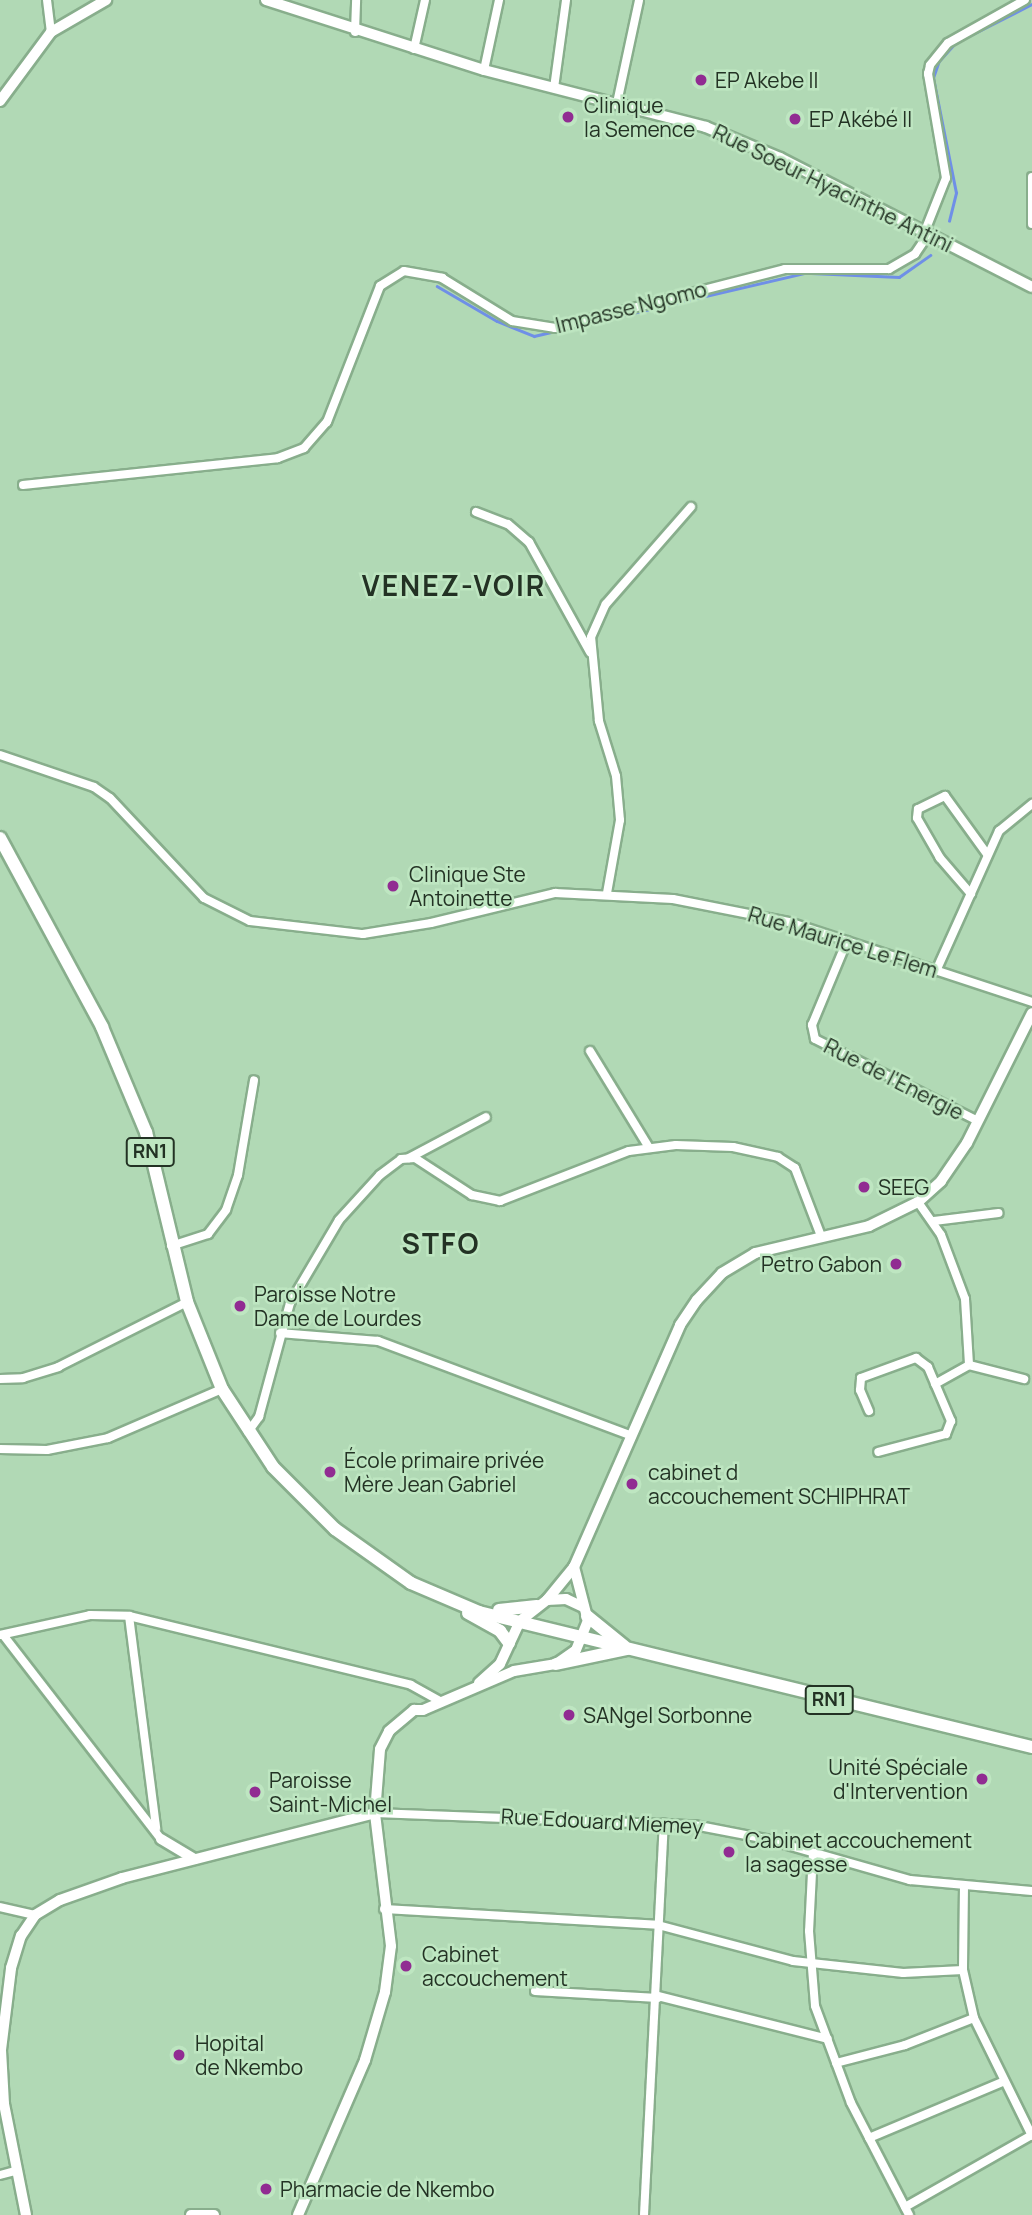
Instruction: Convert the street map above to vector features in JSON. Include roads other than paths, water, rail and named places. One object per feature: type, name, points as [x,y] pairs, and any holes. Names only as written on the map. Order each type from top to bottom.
[{"type":"main road","points":[[0,101],[51,32],[106,0]]},
{"type":"main road","name":"Rue Soeur Hyacinthe Antini","points":[[266,0],[282,3],[355,32],[484,70],[617,103],[727,135],[927,232],[1032,287]]},
{"type":"main road","name":"RN1","points":[[0,838],[102,1027],[146,1132],[171,1246],[187,1302],[222,1389],[248,1432],[298,1495],[335,1529],[381,1565],[444,1598],[583,1639],[1032,1747]]},
{"type":"main road","name":"RN1","points":[[0,857],[23,883]]},
{"type":"main road","points":[[479,1683],[507,1648],[520,1621],[542,1603],[575,1567],[680,1325],[708,1286],[755,1254],[887,1220],[918,1202],[951,1168],[978,1121],[1032,1013]]},
{"type":"main road","points":[[556,1664],[583,1639],[585,1612],[575,1567]]},
{"type":"main road","points":[[444,1598],[505,1611],[566,1599],[627,1649]]},
{"type":"main road","points":[[444,1598],[500,1631],[507,1648],[520,1666],[536,1668]]},
{"type":"main road","points":[[298,2215],[379,2022],[391,1946],[383,1908],[374,1813],[377,1759],[384,1740],[403,1716],[442,1702],[479,1683],[627,1649]]},
{"type":"main road","points":[[26,2215],[15,2171],[1,2074],[3,1989],[21,1936],[36,1915],[91,1887],[374,1813]]},
{"type":"main road","points":[[159,1837],[194,1859]]},
{"type":"main road","points":[[154,1869],[163,1858],[159,1837]]},
{"type":"main road","points":[[191,2215],[214,2215]]},
{"type":"street","points":[[47,0],[51,32]]},
{"type":"street","points":[[355,32],[356,0]]},
{"type":"street","points":[[414,49],[425,0]]},
{"type":"street","points":[[484,70],[499,0]]},
{"type":"street","points":[[554,88],[566,0]]},
{"type":"street","points":[[617,103],[639,0]]},
{"type":"street","points":[[927,232],[946,178],[928,74],[930,65],[948,43],[1025,0]]},
{"type":"street","points":[[1032,177],[1032,224]]},
{"type":"street","name":"Impasse Ngomo","points":[[23,485],[278,458],[304,448],[327,422],[380,286],[404,271],[442,278],[512,321],[555,328],[785,269],[889,269],[915,254],[927,232]]},
{"type":"street","points":[[590,652],[596,622],[606,604],[691,506]]},
{"type":"street","points":[[476,512],[509,524],[528,542],[590,652],[620,820],[607,893]]},
{"type":"street","name":"Rue Maurice Le Flem","points":[[0,755],[102,792],[134,820],[204,898],[250,921],[363,934],[431,923],[555,893],[607,893],[748,912],[847,941],[1032,1002]]},
{"type":"street","points":[[971,894],[940,858],[917,818],[918,809],[945,796],[987,854]]},
{"type":"street","points":[[936,971],[987,854],[1007,821],[1032,804]]},
{"type":"street","name":"Rue de l'Energie","points":[[847,941],[812,1033],[830,1049],[978,1121]]},
{"type":"street","points":[[590,1051],[649,1146]]},
{"type":"street","points":[[171,1246],[208,1234],[226,1210],[238,1175],[254,1080]]},
{"type":"street","points":[[248,1432],[259,1417],[290,1303],[340,1220],[380,1175],[486,1117]]},
{"type":"street","points":[[409,1158],[422,1161],[472,1195],[500,1201],[649,1146],[733,1147],[787,1161],[794,1168],[821,1236]]},
{"type":"street","points":[[918,1202],[934,1221],[967,1309],[969,1365]]},
{"type":"street","points":[[934,1221],[999,1213]]},
{"type":"street","points":[[0,1379],[23,1378],[58,1367],[187,1302]]},
{"type":"street","points":[[280,1332],[377,1341],[632,1436]]},
{"type":"street","points":[[869,1411],[860,1390],[865,1375],[916,1358],[924,1361],[951,1421],[950,1430],[878,1452]]},
{"type":"street","points":[[935,1384],[969,1365],[1024,1379]]},
{"type":"street","points":[[0,1449],[47,1450],[108,1438],[222,1389]]},
{"type":"street","points":[[159,1837],[2,1635],[90,1615],[129,1616],[393,1679],[421,1687],[442,1702]]},
{"type":"street","points":[[129,1616],[159,1837]]},
{"type":"street","name":"Rue Edouard Miemey","points":[[374,1813],[723,1828],[879,1874],[964,1886],[1032,1891]]},
{"type":"street","points":[[644,2215],[647,2104],[658,1997],[664,1824]]},
{"type":"street","points":[[814,1853],[811,1964],[815,2006],[836,2063],[869,2138],[907,2211],[1032,2136],[1002,2082],[974,2018],[963,1970],[964,1886]]},
{"type":"street","points":[[0,1907],[36,1915]]},
{"type":"street","points":[[383,1908],[659,1925],[811,1964],[929,1974],[963,1970]]},
{"type":"street","points":[[535,1991],[658,1997],[828,2039]]},
{"type":"street","points":[[836,2063],[905,2045],[974,2018]]},
{"type":"street","points":[[869,2138],[1002,2082]]},
{"type":"street","points":[[0,2175],[15,2171]]},
{"type":"waterway","points":[[967,37],[1032,4]]},
{"type":"waterway","points":[[949,221],[956,193],[933,78],[939,61],[955,43]]},
{"type":"waterway","points":[[811,273],[899,277],[930,255]]},
{"type":"waterway","points":[[437,286],[497,321],[534,336],[805,273]]},
{"type":"place","name":"EP Akebe II","points":[[701,80]]},
{"type":"place","name":"Clinique la Semence","points":[[568,117]]},
{"type":"place","name":"EP Akébé II","points":[[795,119]]},
{"type":"place","name":"Clinique Ste Antoinette","points":[[393,886]]},
{"type":"place","name":"SEEG","points":[[864,1187]]},
{"type":"place","name":"Petro Gabon","points":[[896,1264]]},
{"type":"place","name":"Paroisse Notre Dame de Lourdes","points":[[240,1306]]},
{"type":"place","name":"École primaire privée Mère Jean Gabriel","points":[[330,1472]]},
{"type":"place","name":"cabinet d accouchement SCHIPHRAT","points":[[632,1484]]},
{"type":"place","name":"SANgel Sorbonne","points":[[569,1715]]},
{"type":"place","name":"Unité Spéciale d'Intervention","points":[[982,1779]]},
{"type":"place","name":"Paroisse Saint-Michel","points":[[255,1792]]},
{"type":"place","name":"Cabinet accouchement la sagesse","points":[[729,1852]]},
{"type":"place","name":"Cabinet accouchement","points":[[406,1966]]},
{"type":"place","name":"Hopital de Nkembo","points":[[179,2055]]},
{"type":"place","name":"Pharmacie de Nkembo","points":[[266,2189]]},
{"type":"district","name":"VENEZ-VOIR","points":[[454,585]]},
{"type":"district","name":"STFO","points":[[441,1243]]}]
